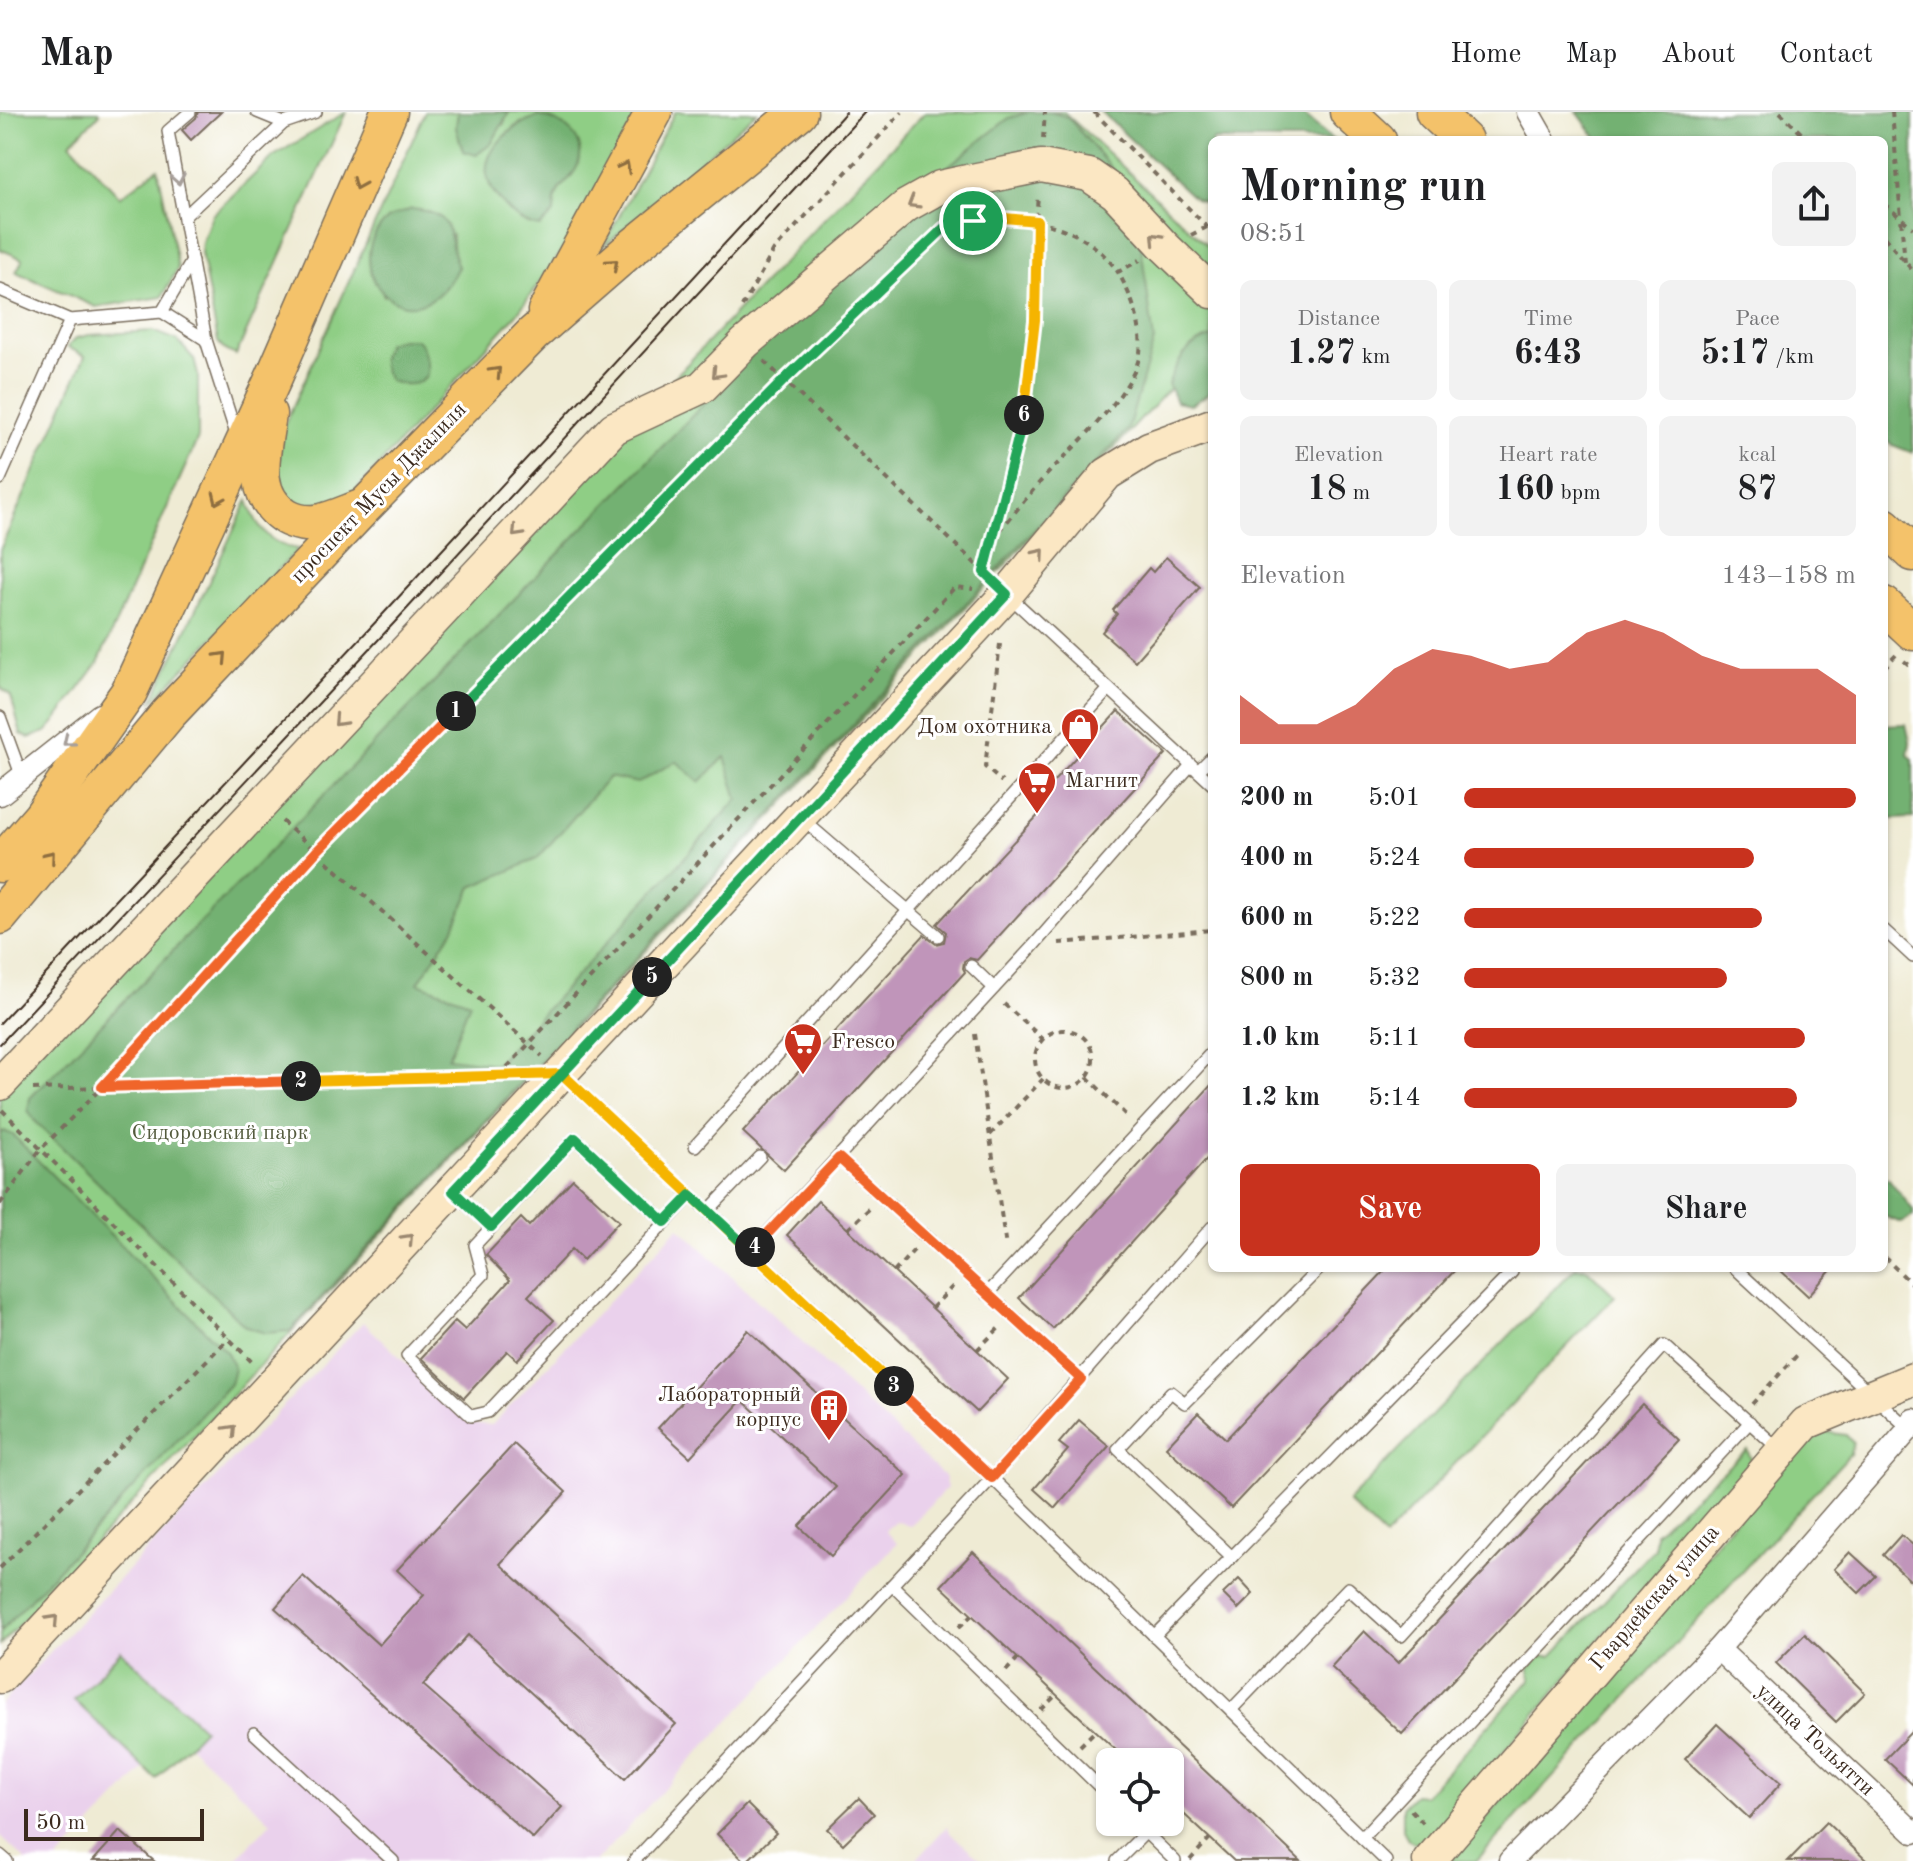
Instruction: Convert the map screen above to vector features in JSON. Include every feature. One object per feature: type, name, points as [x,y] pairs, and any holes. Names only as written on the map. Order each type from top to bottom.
[{"type":"main road","points":[[0,864],[41,817],[129,692],[274,377],[389,112]]},
{"type":"main road","points":[[533,334],[654,112]]},
{"type":"main road","name":"проспект Мусы Джалиля","points":[[0,916],[168,714],[533,334],[634,246],[799,112]]},
{"type":"main road","points":[[1348,112],[1374,136]]},
{"type":"main road","points":[[1434,112],[1460,136]]},
{"type":"main road","points":[[274,377],[260,470],[264,493],[273,509],[294,521],[316,523],[363,508]]},
{"type":"main road","points":[[1888,530],[1913,553]]},
{"type":"main road","points":[[1888,613],[1904,643]]},
{"type":"street","points":[[1528,112],[1542,136]]},
{"type":"street","points":[[12,1086],[614,428],[702,387],[745,343],[906,206],[940,187],[1041,166],[1089,175],[1115,193],[1208,288]]},
{"type":"street","points":[[1178,436],[1208,405]]},
{"type":"street","points":[[0,1677],[1007,594],[1107,474],[1149,448],[1208,426]]},
{"type":"street","points":[[0,794],[129,692]]},
{"type":"street","name":"Гвардейская улица","points":[[1429,1861],[1806,1423],[1913,1379]]},
{"type":"street","points":[[1510,1861],[1718,1649],[1912,1427]]},
{"type":"street","name":"улица Тольятти","points":[[1718,1649],[1913,1832]]},
{"type":"lane","points":[[190,112],[168,131],[206,340],[240,448]]},
{"type":"lane","points":[[257,112],[284,123]]},
{"type":"lane","points":[[185,216],[284,123],[316,112]]},
{"type":"lane","points":[[162,312],[192,261]]},
{"type":"lane","points":[[0,290],[70,320],[162,312],[206,340]]},
{"type":"lane","points":[[0,479],[70,320]]},
{"type":"lane","points":[[1007,594],[1208,780]]},
{"type":"lane","points":[[695,1146],[1109,689]]},
{"type":"lane","points":[[0,717],[22,778]]},
{"type":"lane","points":[[751,1251],[1195,768],[1208,760]]},
{"type":"lane","points":[[800,817],[938,936]]},
{"type":"lane","points":[[1888,934],[1913,957]]},
{"type":"lane","points":[[971,966],[994,988]]},
{"type":"lane","points":[[987,1294],[1208,1056]]},
{"type":"lane","points":[[562,1074],[992,1478],[1386,1861]]},
{"type":"lane","points":[[665,1222],[575,1138],[475,1245],[483,1275],[407,1356],[471,1416],[488,1412],[691,1195]]},
{"type":"lane","points":[[708,1211],[760,1157]]},
{"type":"lane","points":[[839,1158],[1081,1379]]},
{"type":"lane","points":[[453,1191],[491,1227]]},
{"type":"lane","points":[[634,1861],[992,1478],[1208,1232]]},
{"type":"lane","points":[[1232,1557],[1118,1449],[1171,1392],[1185,1403],[1316,1272]]},
{"type":"lane","points":[[1154,1636],[1512,1272]]},
{"type":"lane","points":[[1739,1272],[1872,1395],[1912,1427]]},
{"type":"lane","points":[[1231,1710],[1348,1588],[1401,1636],[1664,1345],[1782,1451]]},
{"type":"lane","points":[[1362,1838],[1746,1419]]},
{"type":"lane","points":[[892,1585],[1096,1783]]},
{"type":"lane","points":[[254,1733],[393,1861]]},
{"type":"lane","points":[[1117,1861],[1142,1836]]},
{"type":"lane","points":[[1150,1836],[1175,1861]]},
{"type":"lane","points":[[0,1855],[7,1861]]},
{"type":"path","points":[[1094,112],[1208,228]]},
{"type":"path","points":[[1780,112],[1804,136]]},
{"type":"path","points":[[1892,112],[1905,263]]},
{"type":"path","points":[[984,572],[1023,423],[1030,378],[1041,166]]},
{"type":"path","points":[[1888,207],[1913,228]]},
{"type":"path","points":[[0,1204],[40,1150],[102,1087],[316,852],[784,380],[944,228],[1004,218],[1037,221],[1083,239],[1106,255],[1128,290],[1137,322],[1140,355],[1126,386],[991,541]]},
{"type":"path","points":[[1888,242],[1913,271]]},
{"type":"path","points":[[1118,272],[1165,247]]},
{"type":"path","points":[[745,343],[1007,594]]},
{"type":"path","points":[[499,1076],[955,587],[1007,594]]},
{"type":"path","points":[[1007,594],[985,767],[1014,793]]},
{"type":"path","points":[[1888,663],[1904,643]]},
{"type":"path","points":[[280,819],[562,1074]]},
{"type":"path","points":[[1034,945],[1208,930]]},
{"type":"path","points":[[994,988],[1004,1004],[1043,1039]]},
{"type":"path","points":[[972,1012],[1009,1270]]},
{"type":"path","points":[[1058,1031],[1069,1031],[1086,1040],[1093,1059],[1087,1077],[1079,1084],[1062,1089],[1053,1087],[1043,1079],[1035,1066],[1035,1057],[1043,1039],[1058,1031]]},
{"type":"path","points":[[12,1086],[102,1087],[562,1074]]},
{"type":"path","points":[[1087,1077],[1140,1129]]},
{"type":"path","points":[[990,1135],[1043,1079]]},
{"type":"path","points":[[0,1108],[274,1383]]},
{"type":"path","points":[[848,1229],[882,1197]]},
{"type":"path","points":[[894,1272],[926,1237]]},
{"type":"path","points":[[1888,1261],[1913,1285]]},
{"type":"path","points":[[932,1308],[965,1273]]},
{"type":"path","points":[[977,1350],[1012,1315]]},
{"type":"path","points":[[0,1568],[229,1338]]},
{"type":"path","points":[[1746,1419],[1812,1339]]},
{"type":"path","points":[[1189,1861],[1210,1838]]},
{"type":"shaded area","points":[[679,1227],[944,1476],[947,1488],[910,1526],[895,1521],[885,1531],[897,1543],[596,1861],[235,1861],[271,1822],[177,1734],[57,1861],[26,1861],[0,1836],[0,1705],[363,1322],[469,1423],[492,1425]]},
{"type":"shaded area","points":[[947,1826],[951,1834],[983,1861],[915,1861]]},
{"type":"green space","points":[[0,112],[98,112],[100,114],[70,143],[120,197],[158,168],[178,268],[162,297],[96,307],[16,272],[23,259],[0,249]]},
{"type":"green space","points":[[346,112],[236,355],[226,351],[218,342],[201,253],[212,215],[274,156]]},
{"type":"green space","points":[[425,112],[458,112],[456,128],[503,125],[509,112],[639,112],[567,244],[516,315],[346,501],[316,507],[306,506],[289,496],[278,471],[284,426]],"holes":[[[521,122],[570,177],[558,193],[554,213],[512,214],[490,186],[488,172],[491,155],[507,133]],[[452,235],[452,253],[458,267],[384,296],[371,270]]]},
{"type":"green space","points":[[458,112],[509,112],[491,144],[476,155],[463,151],[456,128]]},
{"type":"green space","points":[[675,112],[757,112],[602,248]]},
{"type":"green space","name":"Сидоровский парк","points":[[925,112],[1064,112],[1208,246],[1208,347],[0,1645],[0,1092]]},
{"type":"green space","name":"Сидоровский парк","points":[[1029,112],[1050,112],[1068,117],[1134,195],[1154,341],[1128,429],[290,1331],[265,1333],[246,1327],[34,1120],[28,1110],[30,1098],[888,214],[1009,118]],"holes":[[[725,757],[738,799],[496,1064],[448,1058],[470,1002],[418,983],[453,930],[472,887],[537,859],[609,777],[638,783],[676,761],[700,782]]]},
{"type":"green space","points":[[1101,112],[1300,112],[1328,136],[1208,136],[1208,202],[1195,199]]},
{"type":"green space","points":[[1577,112],[1913,112],[1913,453],[1888,441],[1888,136],[1595,136]]},
{"type":"green space","points":[[538,116],[565,127],[577,140],[580,149],[576,169],[556,196],[554,213],[540,227],[524,222],[512,213],[493,190],[487,173],[492,151],[499,142],[518,126]]},
{"type":"green space","points":[[412,209],[427,212],[444,221],[458,267],[440,293],[420,304],[401,304],[385,294],[373,278],[369,259],[373,238],[389,218]]},
{"type":"green space","points":[[153,331],[177,340],[194,359],[198,375],[198,438],[98,663],[46,732],[29,738],[21,734],[11,696],[0,687],[0,550],[85,356],[67,347],[76,338],[89,335]]},
{"type":"green space","points":[[1208,338],[1208,394],[1191,405],[1176,402],[1168,384],[1175,368],[1190,348]]},
{"type":"green space","points":[[416,339],[422,347],[427,373],[420,382],[406,384],[390,381],[385,371],[382,358],[387,343]]},
{"type":"green space","points":[[248,500],[265,533],[279,544],[298,549],[151,703]]},
{"type":"green space","points":[[1906,724],[1910,742],[1908,755],[1913,759],[1913,818],[1891,819],[1888,816],[1888,725]]},
{"type":"green space","points":[[4,1131],[13,1135],[228,1354],[234,1369],[230,1384],[0,1632],[0,1133]]},
{"type":"green space","points":[[1888,1178],[1913,1210],[1913,1216],[1901,1223],[1888,1218]]},
{"type":"green space","points":[[1571,1272],[1590,1272],[1615,1296],[1385,1537],[1348,1502]]},
{"type":"green space","points":[[1825,1432],[1846,1435],[1853,1443],[1850,1454],[1476,1861],[1450,1861],[1799,1443]]},
{"type":"green space","points":[[1747,1450],[1752,1461],[1427,1841],[1415,1843],[1408,1839],[1403,1830],[1403,1806],[1414,1795],[1424,1796],[1531,1679],[1529,1668],[1540,1656],[1552,1656],[1655,1548],[1655,1532]]},
{"type":"green space","points":[[121,1651],[204,1729],[156,1779],[74,1700]]},
{"type":"building","points":[[198,112],[221,112],[191,140],[182,130],[196,118]]},
{"type":"building","points":[[1166,557],[1200,587],[1135,661],[1102,632],[1117,614],[1113,610],[1149,568],[1153,572]]},
{"type":"building","points":[[1118,711],[1166,754],[977,960],[969,958],[964,961],[965,972],[784,1170],[743,1132],[924,935],[936,944],[944,942],[946,932],[937,924],[1042,811],[1033,804]]},
{"type":"building","points":[[1208,1088],[1208,1157],[1053,1329],[1019,1298]]},
{"type":"building","points":[[573,1179],[619,1221],[583,1260],[572,1249],[528,1296],[554,1320],[517,1360],[507,1351],[464,1398],[421,1358],[455,1321],[465,1330],[510,1280],[486,1255],[521,1218],[529,1226]]},
{"type":"building","points":[[818,1201],[1008,1379],[977,1412],[787,1235]]},
{"type":"building","points":[[1383,1272],[1453,1272],[1231,1508],[1166,1447],[1198,1413],[1226,1439]]},
{"type":"building","points":[[1782,1272],[1829,1272],[1808,1296]]},
{"type":"building","name":"Лабораторный корпус","points":[[748,1330],[906,1475],[831,1556],[799,1526],[836,1487],[742,1400],[690,1457],[658,1428]]},
{"type":"building","points":[[1642,1404],[1679,1439],[1402,1734],[1331,1667],[1364,1631],[1398,1663]]},
{"type":"building","points":[[1079,1420],[1109,1446],[1055,1508],[1034,1489],[1068,1450],[1059,1443]]},
{"type":"building","points":[[514,1444],[566,1492],[500,1564],[676,1724],[625,1779],[468,1635],[423,1685],[562,1807],[533,1839],[275,1608],[303,1576],[379,1645],[424,1595],[397,1570]]},
{"type":"building","points":[[1901,1535],[1913,1545],[1913,1583],[1883,1555]]},
{"type":"building","points":[[973,1552],[1181,1748],[1114,1748],[941,1586]]},
{"type":"building","points":[[1850,1552],[1876,1576],[1859,1593],[1834,1569]]},
{"type":"building","points":[[1239,1579],[1253,1594],[1238,1609],[1223,1594]]},
{"type":"building","points":[[1805,1634],[1865,1693],[1836,1722],[1776,1663]]},
{"type":"building","points":[[1717,1724],[1781,1783],[1749,1818],[1685,1759]]},
{"type":"building","points":[[1913,1730],[1913,1785],[1885,1759]]},
{"type":"building","points":[[1184,1751],[1301,1861],[1234,1861],[1184,1814]]},
{"type":"building","points":[[859,1798],[874,1814],[843,1844],[827,1829]]},
{"type":"building","points":[[747,1804],[776,1833],[744,1861],[717,1834]]},
{"type":"building","points":[[1826,1822],[1867,1861],[1788,1861]]},
{"type":"building","points":[[120,1831],[154,1861],[93,1861]]},
{"type":"tram line","points":[[0,1023],[846,112]]},
{"type":"tram line","points":[[0,1044],[865,112]]},
{"type":"place","name":"Дом охотника","points":[[1080,761]]},
{"type":"place","name":"Магнит","points":[[1037,815]]},
{"type":"place","name":"Fresco","points":[[803,1076]]},
{"type":"place","name":"Лабораторный корпус","points":[[829,1442]]},
{"type":"route","points":[[973,221],[944,228],[784,380],[316,852],[102,1087],[562,1074],[579,1089],[646,1153],[708,1211],[992,1478],[1081,1379],[839,1158],[751,1251],[691,1195],[665,1222],[575,1138],[491,1227],[453,1191],[562,1074],[1007,594],[984,572],[1023,423],[1030,378],[1035,320],[1037,221],[1004,218],[973,221]]}]
